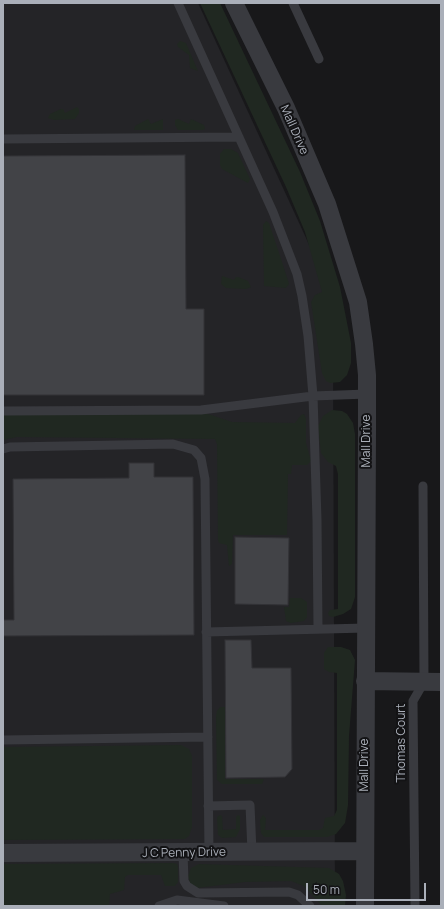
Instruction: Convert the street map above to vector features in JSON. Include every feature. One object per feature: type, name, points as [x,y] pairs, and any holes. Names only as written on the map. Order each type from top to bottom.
[{"type":"street","name":"Mall Drive","points":[[234,3],[286,108],[329,211],[358,302],[366,360],[367,394],[364,851],[365,906]]},
{"type":"street","points":[[365,681],[432,682]]},
{"type":"street","name":"J C Penny Drive","points":[[3,853],[364,851]]},
{"type":"lane","points":[[178,3],[272,212],[297,274],[302,296],[308,336],[313,396],[318,629]]},
{"type":"lane","points":[[293,3],[318,59]]},
{"type":"lane","points":[[3,139],[239,137]]},
{"type":"lane","points":[[3,411],[201,410],[313,396],[367,394]]},
{"type":"lane","points":[[3,449],[10,447],[173,444],[194,450],[201,458],[205,479],[209,852]]},
{"type":"lane","points":[[423,486],[432,682]]},
{"type":"lane","points":[[206,632],[366,628]]},
{"type":"lane","name":"Thomas Court","points":[[415,906],[413,701],[432,682]]},
{"type":"lane","points":[[3,740],[208,737]]},
{"type":"lane","points":[[208,806],[250,805],[252,852]]},
{"type":"lane","points":[[183,853],[184,881],[187,886],[198,893],[289,892],[298,895],[310,906]]},
{"type":"lane","points":[[159,906],[177,900],[224,906]]},
{"type":"shaded area","points":[[3,3],[198,3],[323,275],[333,355],[335,906],[3,906]]},
{"type":"shaded area","points":[[200,3],[220,3],[300,172],[320,221],[340,287],[351,343],[351,363],[347,375],[340,382],[330,383],[326,381],[322,373],[311,302],[315,295],[322,292],[305,232],[286,187]]},
{"type":"shaded area","points":[[180,41],[186,43],[198,71],[190,68],[189,55],[178,47],[177,44]]},
{"type":"shaded area","points":[[77,107],[79,109],[79,113],[75,119],[54,120],[48,118],[50,114],[61,109],[63,109],[65,113]]},
{"type":"shaded area","points":[[148,119],[151,124],[163,119],[163,130],[134,130],[135,126]]},
{"type":"shaded area","points":[[178,119],[189,124],[191,119],[204,125],[205,129],[178,130],[175,125],[175,120]]},
{"type":"shaded area","points":[[224,149],[231,149],[238,153],[250,179],[248,183],[222,169],[220,165],[220,154]]},
{"type":"shaded area","points":[[266,221],[269,223],[289,284],[286,288],[264,286],[263,225]]},
{"type":"shaded area","points":[[222,276],[234,280],[238,277],[248,281],[251,287],[246,289],[226,288],[221,284]]},
{"type":"shaded area","points":[[332,410],[342,411],[347,414],[353,423],[355,434],[355,597],[351,609],[343,614],[333,617],[329,616],[328,613],[330,610],[338,609],[338,474],[336,466],[328,462],[321,453],[318,426],[323,416]]},
{"type":"shaded area","points":[[3,412],[205,413],[232,422],[295,423],[301,415],[304,414],[306,419],[306,443],[311,461],[307,465],[292,465],[291,474],[288,474],[287,535],[233,535],[232,564],[229,566],[227,545],[219,543],[218,540],[217,444],[215,439],[17,437],[3,440]]},
{"type":"shaded area","points":[[290,598],[301,598],[307,602],[307,617],[304,621],[291,623],[286,621],[284,607],[289,607]]},
{"type":"shaded area","points":[[328,647],[341,647],[350,650],[355,660],[349,736],[348,805],[345,823],[336,834],[327,837],[264,837],[261,833],[260,820],[263,815],[266,818],[265,830],[319,830],[323,828],[325,818],[334,816],[337,810],[337,673],[329,672],[324,669],[324,653]]},
{"type":"shaded area","points":[[220,707],[225,707],[225,779],[264,779],[262,784],[222,784],[217,780],[216,717],[217,711]]},
{"type":"shaded area","points":[[181,745],[189,749],[192,756],[192,827],[189,836],[185,839],[3,840],[3,747]]},
{"type":"shaded area","points":[[220,815],[222,816],[223,830],[236,829],[236,817],[238,815],[240,816],[240,829],[236,837],[222,838],[218,835],[217,817]]},
{"type":"shaded area","points":[[3,864],[177,864],[178,867],[178,882],[175,886],[165,886],[161,875],[128,875],[125,877],[124,890],[110,894],[109,906],[3,906]]},
{"type":"shaded area","points":[[199,864],[329,868],[339,874],[343,881],[346,895],[345,906],[322,906],[304,886],[291,881],[245,882],[197,888],[191,885],[188,876],[191,868]]},
{"type":"building","points":[[185,155],[186,309],[204,309],[204,395],[3,395],[3,156]]},
{"type":"building","points":[[129,463],[154,463],[154,477],[193,477],[194,635],[3,636],[3,620],[14,620],[13,479],[129,478]]},
{"type":"building","points":[[235,537],[289,538],[288,605],[235,604]]},
{"type":"building","points":[[225,640],[251,640],[252,668],[291,668],[292,769],[285,777],[226,778]]}]
